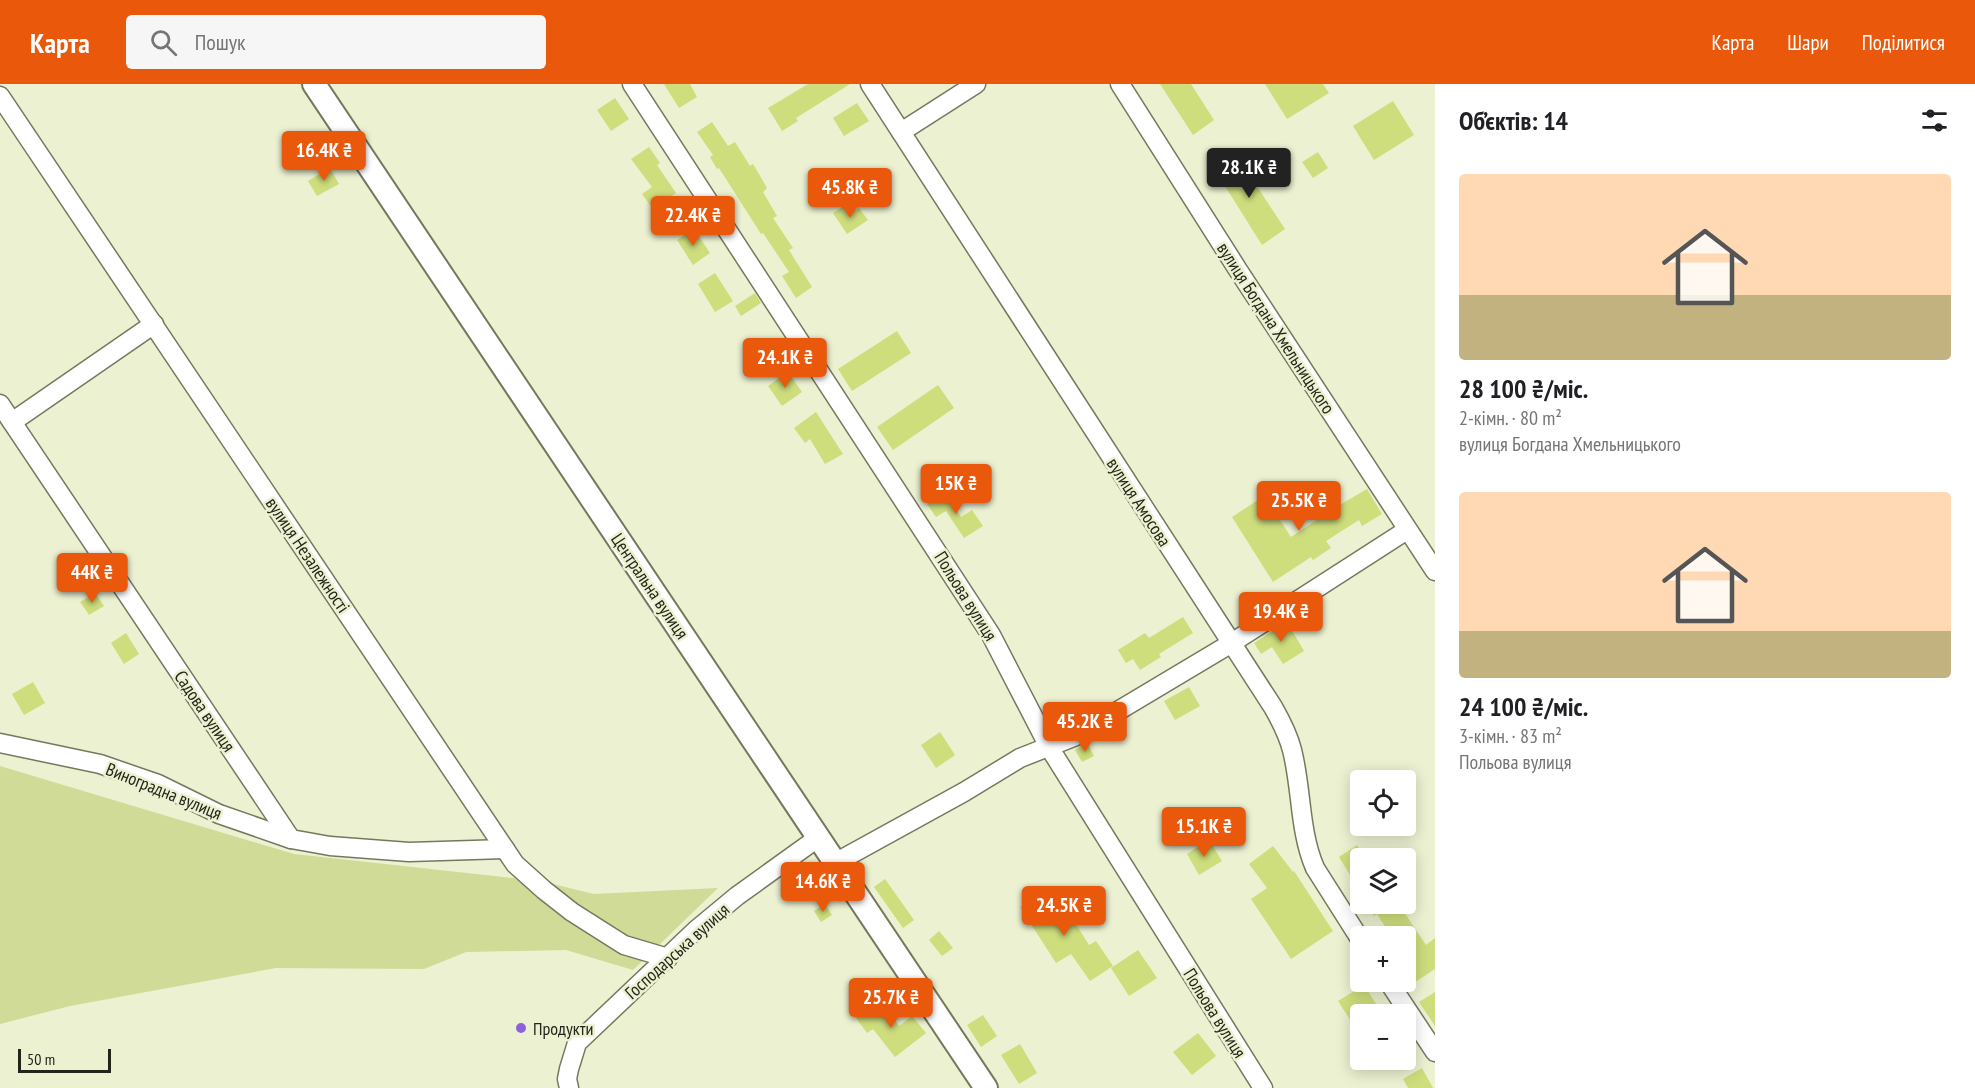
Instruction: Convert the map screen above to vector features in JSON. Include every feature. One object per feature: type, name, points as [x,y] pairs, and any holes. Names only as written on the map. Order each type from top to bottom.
[{"type":"main road","name":"Центральна вулиця","points":[[314,84],[986,1088]]},
{"type":"street","name":"Польова вулиця","points":[[632,84],[991,635],[1050,747],[1263,1088]]},
{"type":"street","name":"вулиця Амосова","points":[[870,84],[1230,644],[1273,707],[1286,730],[1296,769],[1310,857],[1314,868],[1352,926]]},
{"type":"street","points":[[901,132],[976,84]]},
{"type":"street","name":"вулиця Богдана Хмельницького","points":[[1120,84],[1238,270],[1435,571]]},
{"type":"street","name":"вулиця Незалежності","points":[[0,96],[515,864],[572,912],[624,945],[668,958]]},
{"type":"street","points":[[12,422],[154,324]]},
{"type":"street","name":"Садова вулиця","points":[[0,404],[291,839]]},
{"type":"street","points":[[836,863],[1020,758],[1076,736],[1230,644],[1407,530]]},
{"type":"street","name":"Виноградна вулиця","points":[[0,743],[100,764],[158,784],[219,814],[291,839]]},
{"type":"street","name":"Господарська вулиця","points":[[569,1088],[567,1080],[577,1043],[696,930],[737,896],[819,837]]},
{"type":"street","points":[[291,839],[330,846],[410,852],[505,849]]},
{"type":"street","points":[[1395,992],[1435,1052]]},
{"type":"green space","points":[[0,766],[294,854],[540,881],[594,894],[718,888],[633,970],[566,950],[466,952],[424,969],[276,968],[70,1006],[0,1024]]},
{"type":"building","points":[[664,84],[690,84],[697,97],[679,108]]},
{"type":"building","points":[[808,84],[850,84],[796,118],[798,121],[782,131],[768,108]]},
{"type":"building","points":[[1160,84],[1191,84],[1214,120],[1193,135]]},
{"type":"building","points":[[1265,84],[1323,84],[1329,93],[1287,119]]},
{"type":"building","points":[[615,98],[629,119],[611,131],[597,110]]},
{"type":"building","points":[[1393,101],[1414,135],[1374,160],[1353,126]]},
{"type":"building","points":[[857,103],[869,121],[844,136],[833,118]]},
{"type":"building","points":[[712,122],[728,146],[735,142],[750,166],[753,164],[767,188],[763,192],[777,216],[773,218],[793,248],[789,250],[812,287],[796,298],[782,276],[789,272],[763,233],[761,234],[719,168],[717,169],[710,157],[713,155],[697,132]]},
{"type":"building","points":[[649,147],[660,163],[657,165],[676,193],[653,209],[642,194],[652,187],[631,159]]},
{"type":"building","points":[[1318,152],[1328,168],[1313,178],[1302,162]]},
{"type":"building","points":[[1235,153],[1285,229],[1262,245],[1213,167]]},
{"type":"building","points":[[330,168],[339,184],[317,196],[308,181]]},
{"type":"building","points":[[844,206],[850,214],[859,208],[868,220],[847,234],[833,213]]},
{"type":"building","points":[[694,229],[710,253],[693,265],[677,240]]},
{"type":"building","points":[[715,273],[733,301],[715,312],[698,284]]},
{"type":"building","points":[[755,293],[761,303],[741,316],[735,306]]},
{"type":"building","points":[[897,331],[911,353],[852,391],[838,369]]},
{"type":"building","points":[[788,372],[802,392],[782,406],[768,386]]},
{"type":"building","points":[[938,385],[954,408],[893,450],[877,427]]},
{"type":"building","points":[[816,412],[843,454],[825,464],[810,439],[805,443],[794,428]]},
{"type":"building","points":[[1367,489],[1382,514],[1362,526],[1359,520],[1326,541],[1331,548],[1313,560],[1311,557],[1273,582],[1232,517],[1264,496],[1291,537],[1321,517],[1318,513],[1335,502],[1338,506]]},
{"type":"building","points":[[946,492],[961,517],[972,510],[983,526],[964,538],[946,511],[936,517],[927,504]]},
{"type":"building","points":[[95,593],[104,606],[89,615],[80,602]]},
{"type":"building","points":[[1183,617],[1193,633],[1159,654],[1161,657],[1140,670],[1133,659],[1126,663],[1118,650],[1145,633],[1149,638]]},
{"type":"building","points":[[1287,622],[1304,651],[1283,664],[1272,647],[1261,654],[1254,643]]},
{"type":"building","points":[[126,633],[139,654],[124,664],[111,643]]},
{"type":"building","points":[[33,682],[45,703],[24,715],[12,694]]},
{"type":"building","points":[[1189,687],[1200,706],[1175,720],[1164,701]]},
{"type":"building","points":[[940,732],[955,755],[936,768],[921,745]]},
{"type":"building","points":[[1087,743],[1094,756],[1082,762],[1075,750]]},
{"type":"building","points":[[1209,840],[1222,861],[1199,875],[1187,854]]},
{"type":"building","points":[[1273,846],[1294,871],[1333,931],[1291,959],[1251,899],[1267,888],[1249,864]]},
{"type":"building","points":[[1350,850],[1350,875],[1339,857]]},
{"type":"building","points":[[885,879],[914,920],[903,928],[874,887]]},
{"type":"building","points":[[1044,890],[1067,925],[1074,921],[1089,945],[1096,941],[1113,966],[1090,981],[1071,954],[1056,963],[1020,907]]},
{"type":"building","points":[[825,904],[832,915],[821,922],[814,911]]},
{"type":"building","points":[[1377,914],[1405,914],[1413,926],[1385,926]]},
{"type":"building","points":[[1416,930],[1426,945],[1435,938],[1435,969],[1416,981]]},
{"type":"building","points":[[939,931],[953,948],[942,956],[929,940]]},
{"type":"building","points":[[1138,950],[1157,978],[1129,996],[1111,968]]},
{"type":"building","points":[[1353,992],[1368,992],[1376,1004],[1350,1004],[1350,1019],[1338,1001]]},
{"type":"building","points":[[1435,992],[1435,1026],[1419,1002]]},
{"type":"building","points":[[882,1001],[899,1026],[912,1016],[926,1033],[895,1057],[873,1029],[867,1033],[856,1018]]},
{"type":"building","points":[[983,1015],[997,1036],[981,1047],[967,1025]]},
{"type":"building","points":[[1198,1033],[1216,1056],[1192,1075],[1173,1052]]},
{"type":"building","points":[[1020,1044],[1037,1073],[1019,1084],[1001,1055]]},
{"type":"building","points":[[1422,1068],[1433,1088],[1408,1088],[1403,1079]]},
{"type":"place","name":"Продукти","points":[[521,1028]]}]
